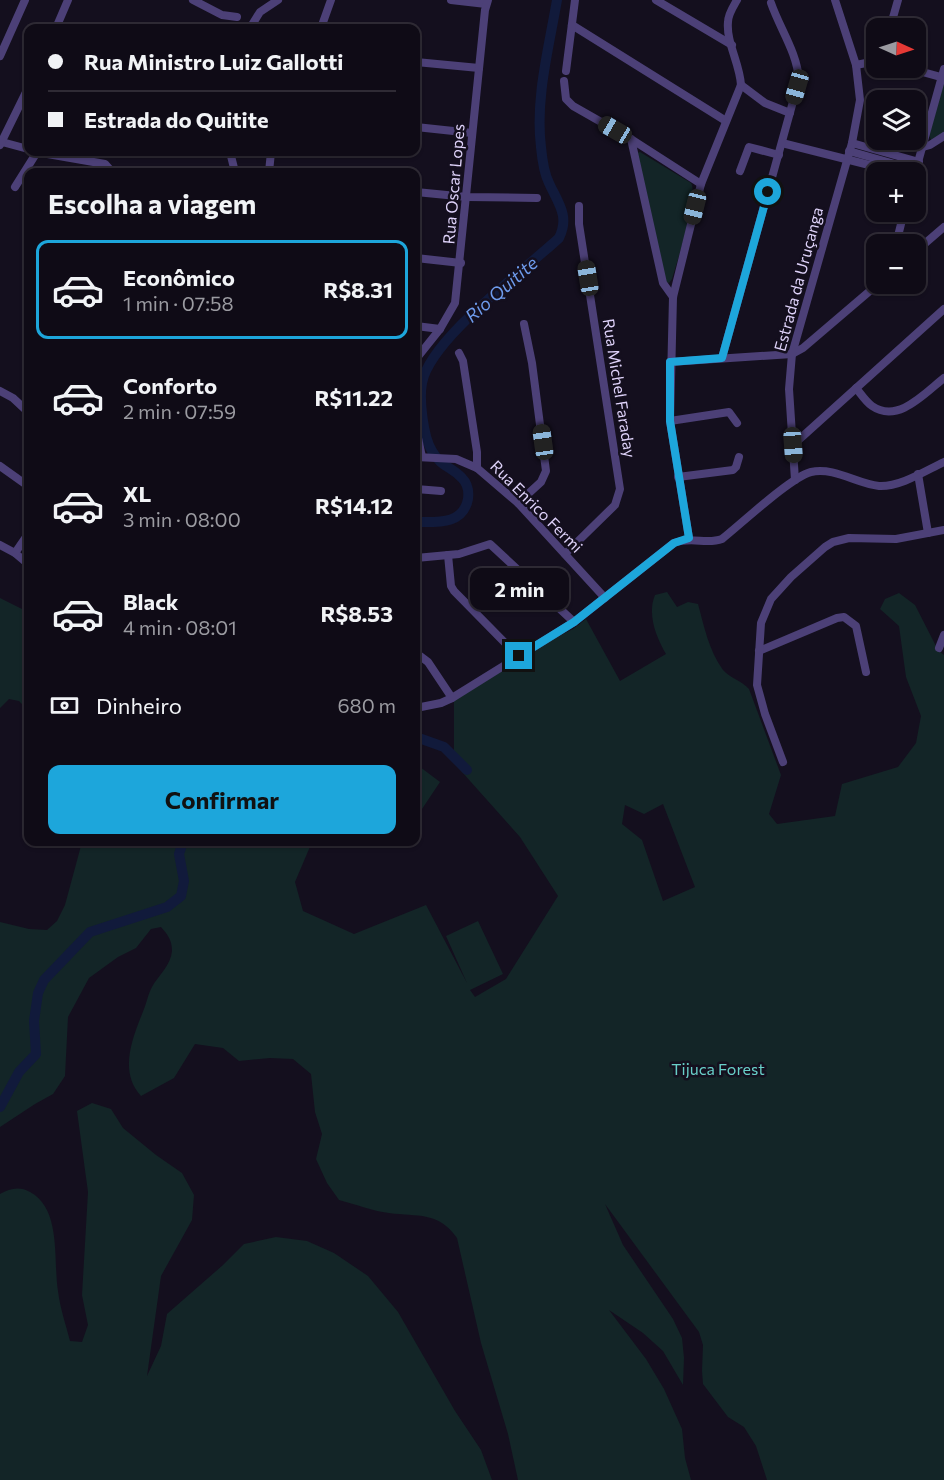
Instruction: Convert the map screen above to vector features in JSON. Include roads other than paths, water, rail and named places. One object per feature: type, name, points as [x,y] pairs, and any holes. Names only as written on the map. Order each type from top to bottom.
[{"type":"street","points":[[0,56],[25,0]]},
{"type":"street","points":[[58,24],[68,0]]},
{"type":"street","points":[[193,0],[222,15],[237,18]]},
{"type":"street","points":[[252,24],[260,12],[278,0]]},
{"type":"street","points":[[322,24],[331,0]]},
{"type":"street","points":[[451,0],[487,2]]},
{"type":"street","points":[[566,70],[575,0]]},
{"type":"street","points":[[656,0],[732,45]]},
{"type":"street","points":[[689,538],[670,421],[672,297],[701,184],[741,85],[741,73],[728,30],[730,14],[737,0]]},
{"type":"street","name":"Estrada da Uruçanga","points":[[795,480],[789,389],[792,354],[850,151],[860,100],[856,65],[835,0]]},
{"type":"street","points":[[892,18],[897,0]]},
{"type":"street","name":"Rua Oscar Lopes","points":[[420,354],[440,329],[455,303],[487,2]]},
{"type":"street","points":[[722,358],[797,87],[798,71],[788,40],[778,25],[771,3]]},
{"type":"street","points":[[572,25],[726,121]]},
{"type":"street","points":[[716,36],[728,30]]},
{"type":"street","points":[[420,62],[479,68]]},
{"type":"street","points":[[856,65],[866,63]]},
{"type":"street","points":[[926,71],[943,74],[926,136]]},
{"type":"street","points":[[564,81],[566,99],[573,106],[701,184]]},
{"type":"street","points":[[741,85],[765,103],[790,113]]},
{"type":"street","points":[[24,96],[1,143],[24,148]]},
{"type":"street","points":[[420,127],[472,133]]},
{"type":"street","points":[[926,146],[944,136]]},
{"type":"street","points":[[631,140],[663,283],[672,297]]},
{"type":"street","points":[[782,143],[850,151],[891,162]]},
{"type":"street","points":[[740,171],[749,147],[779,155]]},
{"type":"street","points":[[850,151],[875,162]]},
{"type":"street","points":[[59,156],[105,164],[110,168]]},
{"type":"street","points":[[15,187],[24,172]]},
{"type":"street","points":[[420,192],[467,197],[537,198]]},
{"type":"street","name":"Rua Michel Faraday","points":[[565,554],[615,505],[620,489],[579,224],[579,206]]},
{"type":"street","points":[[926,243],[944,227]]},
{"type":"street","points":[[420,258],[460,263]]},
{"type":"street","points":[[670,362],[792,354],[803,348],[866,294]]},
{"type":"street","points":[[793,445],[944,309]]},
{"type":"street","points":[[518,503],[541,482],[546,471],[534,374],[524,324]]},
{"type":"street","points":[[420,326],[440,329]]},
{"type":"street","name":"Rua Enrico Fermi","points":[[459,353],[464,361],[477,452],[477,468],[518,503],[605,598]]},
{"type":"street","points":[[856,388],[872,406],[886,411],[897,411],[905,408],[944,378]]},
{"type":"street","points":[[0,391],[13,398],[24,408]]},
{"type":"street","points":[[670,421],[729,412],[737,423]]},
{"type":"street","points":[[678,477],[733,470],[739,456]]},
{"type":"street","points":[[422,457],[456,459],[477,468]]},
{"type":"street","points":[[420,707],[453,698],[574,622],[674,543],[689,538],[711,541],[722,539],[795,480],[810,473],[823,472],[884,486],[944,462]]},
{"type":"street","points":[[0,466],[24,483]]},
{"type":"street","points":[[918,474],[928,533]]},
{"type":"street","points":[[420,489],[441,490]]},
{"type":"street","points":[[783,762],[760,697],[758,685],[761,623],[771,599],[825,547],[849,538],[896,538],[944,530]]},
{"type":"street","points":[[15,553],[24,540]]},
{"type":"street","points":[[0,545],[24,561]]},
{"type":"street","points":[[420,558],[467,552],[486,545],[493,546],[574,622]]},
{"type":"street","points":[[448,555],[451,586],[454,591],[508,646]]},
{"type":"street","points":[[759,651],[844,617],[856,626],[866,672]]},
{"type":"street","points":[[939,648],[944,635]]},
{"type":"street","points":[[420,656],[428,662],[453,698]]},
{"type":"waterway","name":"Rio Quitite","points":[[420,522],[440,522],[455,518],[461,514],[468,499],[468,488],[464,480],[436,457],[426,437],[422,418],[421,390],[429,365],[460,326],[559,238],[562,230],[562,210],[547,179],[541,151],[540,129],[541,92],[557,0]]},
{"type":"waterway","name":"Rio Quitite","points":[[420,738],[444,747],[467,770]]},
{"type":"waterway","points":[[0,1107],[19,1072],[36,1054],[34,1021],[38,993],[44,980],[90,932],[167,907],[181,896],[184,881],[179,854],[182,846]]},
{"type":"park label","name":"Tijuca Forest","points":[[718,1068]]}]
